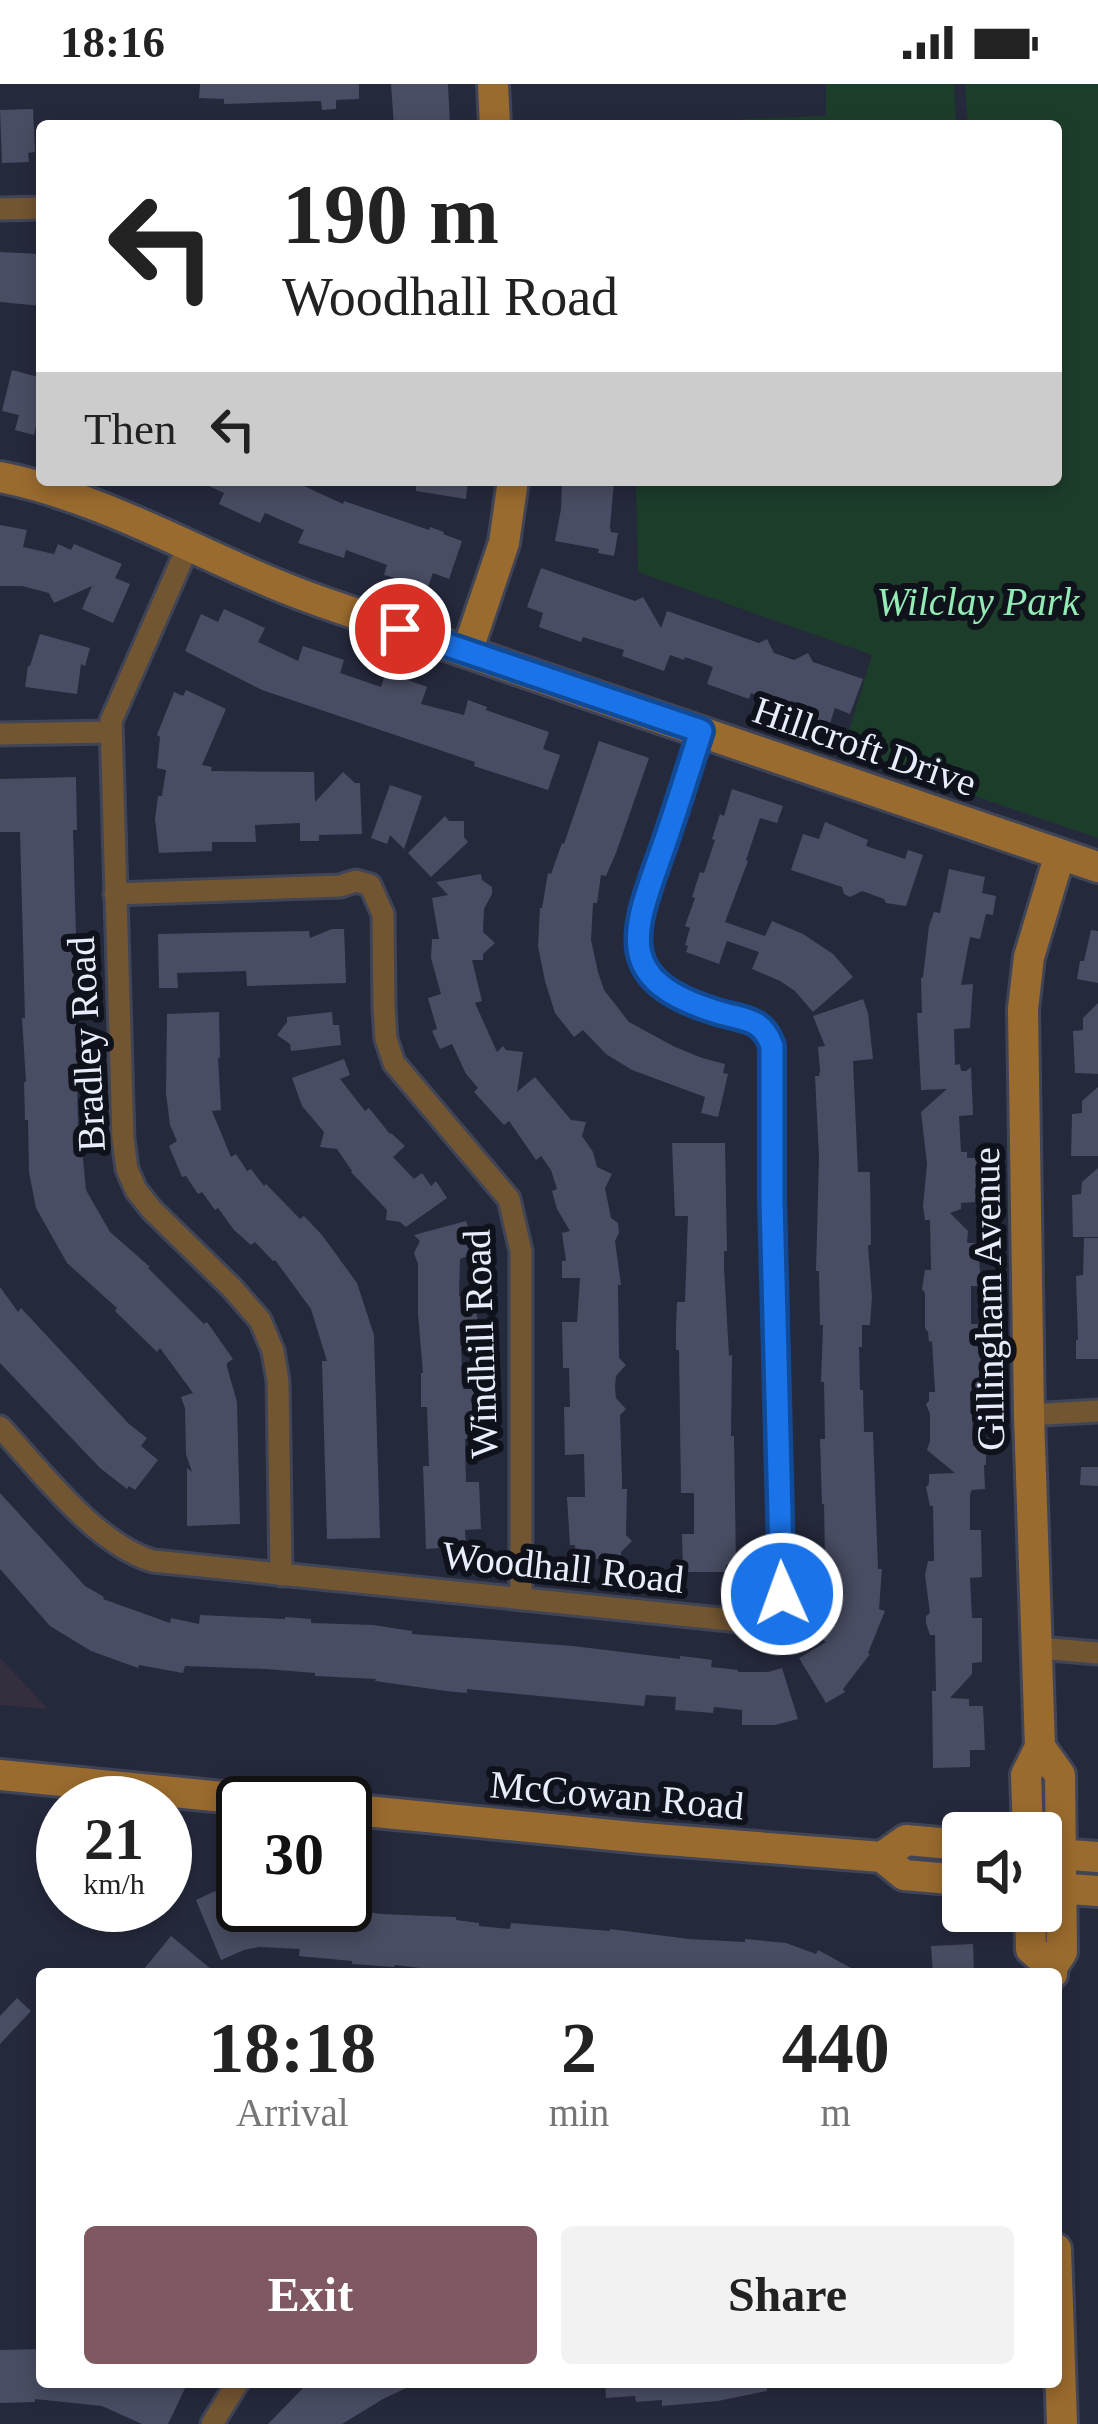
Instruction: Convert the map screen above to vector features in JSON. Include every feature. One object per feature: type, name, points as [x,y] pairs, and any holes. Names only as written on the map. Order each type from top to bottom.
[{"type":"street","points":[[493,84],[495,120]]},
{"type":"street","points":[[0,209],[36,208]]},
{"type":"street","name":"Hillcroft Drive","points":[[0,477],[88,502],[315,600],[1098,867]]},
{"type":"street","points":[[467,652],[504,542],[512,486]]},
{"type":"street","name":"Bradley Road","points":[[189,544],[115,710],[110,733],[123,1139],[136,1190],[260,1320],[273,1352],[278,1381],[281,1574]]},
{"type":"street","name":"Woodhall Road","points":[[0,1427],[95,1528],[128,1552],[166,1563],[749,1622],[769,1616],[782,1594],[772,1046],[761,1025],[709,1010],[660,988],[640,954],[637,931],[701,731]]},
{"type":"street","points":[[0,734],[110,733]]},
{"type":"street","name":"Gillingham Avenue","points":[[1027,1812],[1026,1775],[1040,1748],[1028,1415],[1023,1009],[1029,957],[1060,854]]},
{"type":"street","name":"Windhill Road","points":[[115,894],[340,886],[356,881],[370,885],[382,914],[386,1039],[394,1063],[509,1199],[518,1232],[521,1599]]},
{"type":"street","points":[[1028,1415],[1098,1411]]},
{"type":"street","points":[[1039,1648],[1098,1653]]},
{"type":"street","name":"Gillingham Avenue","points":[[1040,1748],[1060,1775],[1056,1812]]},
{"type":"street","points":[[0,1775],[216,1796]]},
{"type":"street","name":"McCowan Road","points":[[372,1812],[882,1857],[904,1875],[942,1878]]},
{"type":"street","name":"McCowan Road","points":[[882,1857],[906,1840],[942,1843]]},
{"type":"street","points":[[1062,1854],[1098,1857]]},
{"type":"street","points":[[1062,1888],[1098,1891]]},
{"type":"street","points":[[1031,1932],[1031,1949],[1049,1968]]},
{"type":"street","name":"Gillingham Avenue","points":[[1054,1968],[1062,1952],[1059,1932]]},
{"type":"street","points":[[212,2424],[234,2388]]},
{"type":"street","points":[[1061,2388],[1062,2424]]},
{"type":"shaded area","points":[[0,1658],[48,1709],[0,1705]]},
{"type":"green space","points":[[826,84],[954,84],[956,120],[742,120],[826,116]]},
{"type":"green space","name":"Wilclay Park","points":[[965,84],[1098,84],[1098,838],[843,751],[872,655],[638,572],[636,486],[1062,486],[1062,120],[968,120]]},
{"type":"building","points":[[200,84],[359,84],[359,99],[336,100],[336,109],[322,110],[321,101],[224,104],[224,99],[199,98]]},
{"type":"building","points":[[391,84],[448,84],[450,120],[394,120]]},
{"type":"building","points":[[33,109],[35,152],[28,153],[29,162],[2,163],[0,110]]},
{"type":"building","points":[[0,252],[36,254],[36,305],[0,302]]},
{"type":"building","points":[[12,370],[36,376],[34,435],[15,430],[19,415],[2,411]]},
{"type":"building","points":[[209,486],[304,486],[343,504],[430,527],[462,541],[449,579],[433,573],[428,587],[384,575],[387,565],[346,550],[344,558],[298,543],[304,530],[265,513],[260,523],[219,504],[224,493]]},
{"type":"building","points":[[416,486],[467,486],[466,499],[416,491]]},
{"type":"building","points":[[562,486],[613,486],[610,527],[618,533],[614,556],[555,541]]},
{"type":"building","points":[[0,525],[27,530],[23,547],[54,554],[58,544],[71,550],[74,544],[122,564],[115,578],[130,584],[113,623],[82,609],[92,586],[54,603],[49,593],[0,586]]},
{"type":"building","points":[[541,568],[635,601],[643,597],[661,628],[667,611],[759,643],[767,639],[774,653],[794,660],[808,653],[813,662],[863,679],[850,714],[835,708],[829,726],[786,712],[788,706],[751,693],[749,699],[707,684],[713,667],[685,657],[670,655],[664,671],[622,656],[624,650],[539,627],[543,613],[527,607]]},
{"type":"building","points":[[224,609],[265,628],[258,642],[298,661],[303,646],[344,660],[340,673],[381,687],[386,672],[427,687],[421,704],[464,715],[468,700],[549,732],[543,749],[560,755],[548,790],[262,690],[185,651],[201,614],[218,622]]},
{"type":"building","points":[[40,634],[90,648],[85,666],[81,664],[77,694],[25,687]]},
{"type":"building","points":[[186,690],[226,709],[202,765],[212,767],[211,771],[314,772],[315,802],[343,772],[360,783],[362,834],[319,835],[319,841],[300,841],[300,823],[255,825],[256,842],[212,842],[212,851],[159,853],[155,819],[166,770],[157,768],[157,735],[174,692],[183,696]]},
{"type":"building","points":[[599,741],[649,758],[616,853],[606,876],[601,875],[597,903],[593,903],[591,940],[598,972],[604,990],[629,1022],[673,1046],[725,1064],[723,1073],[728,1074],[718,1117],[701,1113],[705,1097],[632,1070],[606,1054],[583,1030],[574,1037],[555,1013],[538,946],[540,908],[548,873],[564,844]]},
{"type":"building","points":[[76,777],[75,1007],[78,1128],[86,1190],[110,1232],[207,1322],[233,1359],[227,1367],[237,1402],[240,1524],[187,1526],[187,1468],[192,1472],[181,1397],[193,1393],[160,1348],[157,1352],[67,1263],[36,1208],[25,1120],[20,832],[0,832],[0,779]]},
{"type":"building","points":[[390,785],[422,796],[404,849],[390,835],[387,844],[371,838]]},
{"type":"building","points":[[732,789],[783,806],[777,823],[760,818],[725,922],[765,936],[772,921],[833,954],[853,977],[813,1012],[795,991],[752,969],[759,952],[727,941],[719,964],[686,952],[690,928],[685,926],[692,897]]},
{"type":"building","points":[[445,816],[449,821],[464,821],[468,842],[431,877],[408,853]]},
{"type":"building","points":[[825,822],[868,840],[866,846],[905,859],[908,850],[923,855],[906,906],[886,903],[862,891],[850,897],[842,887],[791,870],[803,834],[819,839]]},
{"type":"building","points":[[949,869],[985,877],[982,893],[996,896],[993,915],[986,914],[980,939],[970,937],[961,985],[973,984],[970,1028],[954,1029],[955,1065],[960,1064],[961,1071],[971,1067],[973,1115],[959,1116],[961,1152],[977,1158],[975,1202],[961,1203],[961,1209],[950,1213],[968,1231],[967,1243],[978,1243],[981,1286],[971,1286],[971,1324],[984,1324],[984,1342],[980,1342],[985,1407],[972,1407],[973,1446],[986,1446],[986,1465],[985,1489],[970,1494],[970,1530],[981,1530],[982,1577],[970,1578],[972,1618],[982,1618],[982,1662],[972,1663],[972,1674],[950,1698],[983,1706],[985,1750],[970,1750],[970,1767],[933,1768],[935,1635],[930,1635],[926,1623],[930,1613],[925,1575],[928,1561],[934,1561],[933,1506],[926,1487],[929,1474],[955,1473],[927,1450],[930,1414],[926,1404],[929,1392],[935,1392],[922,1289],[925,1270],[931,1270],[930,1220],[925,1220],[923,1206],[927,1164],[921,1112],[947,1089],[921,1090],[917,1013],[922,1013],[921,978],[929,926],[934,912],[940,913]]},
{"type":"building","points":[[481,874],[492,887],[483,932],[495,943],[483,960],[472,960],[482,1001],[475,1003],[497,1052],[503,1046],[523,1052],[517,1092],[535,1077],[571,1120],[586,1122],[582,1136],[597,1167],[612,1174],[605,1188],[611,1218],[618,1223],[619,1358],[626,1365],[616,1376],[615,1387],[616,1398],[626,1409],[620,1415],[622,1489],[627,1489],[626,1535],[632,1541],[621,1552],[621,1559],[576,1559],[575,1545],[570,1545],[567,1497],[585,1497],[584,1454],[565,1455],[564,1407],[570,1407],[562,1322],[577,1322],[580,1278],[562,1278],[562,1261],[566,1261],[562,1233],[570,1231],[557,1209],[551,1170],[541,1156],[536,1160],[509,1121],[504,1125],[474,1092],[478,1088],[452,1044],[440,1049],[432,1031],[437,1029],[428,998],[441,994],[431,958],[432,939],[439,939],[432,898],[448,895],[436,882]]},
{"type":"building","points":[[344,929],[346,983],[247,986],[246,971],[177,973],[178,988],[159,988],[158,934],[309,931],[310,938]]},
{"type":"building","points":[[1091,930],[1098,931],[1098,983],[1077,979]]},
{"type":"building","points":[[863,999],[873,1059],[853,1061],[858,1172],[870,1172],[872,1297],[870,1325],[862,1325],[859,1347],[860,1390],[864,1432],[873,1432],[878,1569],[882,1569],[879,1609],[885,1611],[870,1654],[845,1692],[826,1703],[799,1658],[826,1642],[818,1635],[834,1614],[829,1611],[840,1585],[828,1583],[830,1558],[825,1558],[822,1504],[820,1439],[825,1439],[823,1325],[816,1271],[815,1076],[820,1070],[818,1047],[825,1046],[813,1016]]},
{"type":"building","points":[[1098,1003],[1098,1074],[1075,1073],[1073,1031],[1083,1030],[1083,1018]]},
{"type":"building","points":[[219,1012],[221,1110],[212,1111],[231,1157],[236,1154],[247,1171],[251,1169],[264,1186],[322,1235],[357,1283],[374,1335],[380,1538],[327,1539],[322,1361],[327,1361],[311,1309],[275,1260],[234,1230],[218,1208],[182,1177],[169,1146],[177,1141],[166,1093],[167,1014]]},
{"type":"building","points":[[332,1012],[341,1045],[291,1051],[290,1044],[277,1035],[287,1017]]},
{"type":"building","points":[[344,1059],[350,1075],[340,1079],[365,1111],[369,1108],[405,1146],[393,1157],[414,1179],[422,1173],[431,1186],[436,1181],[447,1198],[406,1227],[386,1220],[387,1210],[351,1172],[337,1149],[320,1147],[324,1132],[302,1106],[292,1078]]},
{"type":"building","points":[[1098,1087],[1098,1156],[1071,1156],[1072,1114],[1082,1113],[1082,1101]]},
{"type":"building","points":[[672,1143],[725,1143],[724,1267],[732,1355],[736,1565],[726,1565],[726,1572],[683,1572],[682,1534],[694,1534],[694,1493],[681,1493],[676,1350],[677,1302],[685,1302],[688,1216],[675,1216]]},
{"type":"building","points":[[1098,1168],[1098,1237],[1073,1237],[1072,1195],[1081,1194],[1082,1182]]},
{"type":"building","points":[[466,1221],[471,1255],[460,1259],[459,1296],[476,1296],[478,1346],[461,1347],[463,1389],[478,1389],[479,1438],[465,1439],[466,1482],[479,1482],[481,1529],[465,1530],[466,1546],[426,1549],[427,1407],[421,1407],[414,1253],[420,1241],[414,1235]]},
{"type":"building","points":[[1084,1238],[1098,1238],[1098,1359],[1076,1359],[1076,1276],[1083,1275]]},
{"type":"building","points":[[0,1287],[18,1312],[21,1308],[147,1438],[141,1446],[158,1460],[135,1490],[100,1468],[0,1363]]},
{"type":"building","points":[[1081,1467],[1098,1467],[1098,1486],[1080,1485]]},
{"type":"building","points":[[0,1493],[85,1586],[103,1599],[170,1623],[171,1618],[199,1624],[200,1615],[285,1617],[311,1619],[311,1623],[373,1625],[412,1634],[698,1658],[712,1660],[711,1667],[738,1672],[782,1668],[798,1719],[742,1725],[742,1710],[675,1710],[676,1697],[646,1695],[644,1706],[446,1691],[266,1669],[185,1666],[183,1673],[138,1668],[91,1651],[50,1626],[0,1569]]},
{"type":"building","points":[[215,1891],[216,1932],[372,1932],[372,1913],[456,1917],[479,1926],[510,1929],[511,1923],[786,1943],[816,1954],[818,1950],[851,1968],[420,1968],[352,1964],[299,1956],[300,1949],[259,1947],[221,1960],[196,1900]]},
{"type":"building","points":[[171,1936],[210,1968],[145,1968]]},
{"type":"building","points":[[973,1944],[974,1968],[933,1968],[931,1946]]},
{"type":"building","points":[[17,1998],[31,2011],[0,2044],[0,2016]]},
{"type":"building","points":[[36,2349],[36,2388],[185,2388],[168,2424],[142,2424],[102,2406],[35,2399],[0,2403],[0,2350]]},
{"type":"building","points":[[303,2388],[406,2388],[342,2424],[268,2424]]},
{"type":"building","points":[[605,2388],[767,2391],[662,2406],[662,2400],[636,2402],[635,2396],[606,2398]]},
{"type":"route","points":[[400,629],[701,731],[637,931],[640,954],[660,988],[709,1010],[761,1025],[772,1046],[782,1594]]}]
